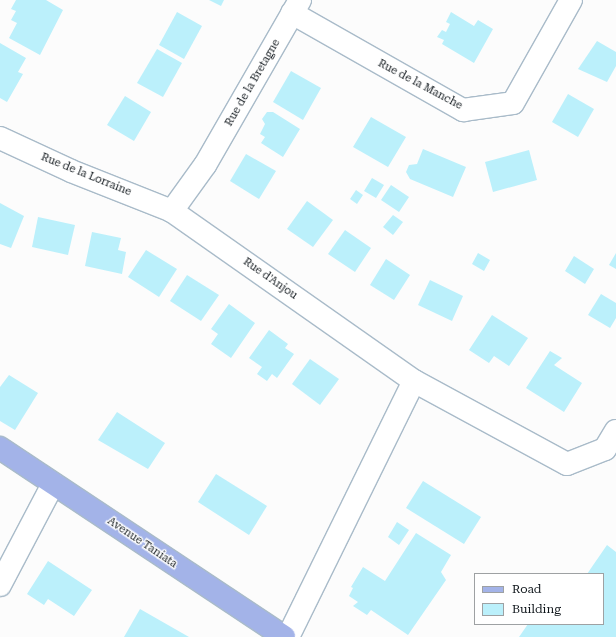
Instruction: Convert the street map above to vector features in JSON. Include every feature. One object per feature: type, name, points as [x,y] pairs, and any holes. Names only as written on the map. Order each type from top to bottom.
[{"type":"main road","name":"Avenue Taniata","points":[[0,448],[284,637]]},
{"type":"street","name":"Rue de la Manche","points":[[296,7],[463,110],[513,104],[571,0]]},
{"type":"street","name":"Rue de la Bretagne","points":[[172,211],[205,165],[296,7]]},
{"type":"street","name":"Rue de la Lorraine","points":[[0,138],[172,211]]},
{"type":"street","name":"Rue d'Anjou","points":[[172,211],[414,380],[567,464],[605,449],[616,430]]},
{"type":"street","points":[[288,637],[414,380]]},
{"type":"street","points":[[0,585],[53,484]]},
{"type":"building","points":[[16,0],[46,0],[63,10],[40,55],[9,38],[17,23],[11,20],[16,11],[11,9]]},
{"type":"building","points":[[209,0],[224,0],[221,6]]},
{"type":"building","points":[[177,12],[202,26],[184,59],[159,45]]},
{"type":"building","points":[[451,12],[474,26],[478,20],[493,29],[474,63],[442,44],[444,40],[437,37],[442,30],[446,32],[450,24],[446,22]]},
{"type":"building","points":[[597,41],[616,52],[616,66],[607,82],[578,69]]},
{"type":"building","points":[[0,43],[26,58],[18,72],[23,74],[7,102],[0,98]]},
{"type":"building","points":[[157,49],[182,63],[163,97],[137,83]]},
{"type":"building","points":[[291,71],[321,88],[303,120],[273,102]]},
{"type":"building","points":[[568,94],[594,109],[578,137],[552,122]]},
{"type":"building","points":[[125,96],[151,112],[134,141],[107,125]]},
{"type":"building","points":[[267,112],[273,112],[300,129],[283,157],[261,143],[265,137],[260,134],[265,124],[262,119]]},
{"type":"building","points":[[371,117],[406,137],[388,167],[353,147]]},
{"type":"building","points":[[423,149],[466,167],[453,197],[410,179],[406,172],[409,165],[417,164]]},
{"type":"building","points":[[529,150],[537,180],[493,192],[485,162]]},
{"type":"building","points":[[246,154],[276,171],[259,199],[230,181]]},
{"type":"building","points":[[372,178],[384,185],[376,198],[364,191]]},
{"type":"building","points":[[391,185],[409,197],[399,212],[381,200]]},
{"type":"building","points":[[356,190],[363,195],[357,204],[350,199]]},
{"type":"building","points":[[307,201],[333,220],[313,247],[287,229]]},
{"type":"building","points":[[0,203],[24,216],[11,248],[0,244]]},
{"type":"building","points":[[393,215],[403,222],[393,235],[383,227]]},
{"type":"building","points":[[38,217],[75,225],[68,255],[32,247]]},
{"type":"building","points":[[345,230],[371,248],[355,272],[328,254]]},
{"type":"building","points":[[92,232],[121,238],[118,250],[126,252],[122,274],[85,266]]},
{"type":"building","points":[[146,250],[177,269],[159,297],[128,277]]},
{"type":"building","points":[[478,253],[490,260],[484,271],[472,264]]},
{"type":"building","points":[[616,253],[616,269],[609,265]]},
{"type":"building","points":[[574,256],[594,269],[585,284],[565,271]]},
{"type":"building","points":[[386,259],[410,275],[394,300],[370,285]]},
{"type":"building","points":[[187,275],[219,295],[201,321],[170,301]]},
{"type":"building","points":[[430,280],[463,296],[452,321],[418,305]]},
{"type":"building","points":[[601,294],[616,303],[616,318],[610,328],[588,315]]},
{"type":"building","points":[[229,304],[255,323],[231,358],[211,344],[218,334],[211,329]]},
{"type":"building","points":[[492,315],[528,338],[509,366],[494,356],[489,363],[469,350]]},
{"type":"building","points":[[269,330],[288,344],[285,348],[294,354],[277,378],[272,374],[267,381],[257,374],[262,367],[249,358]]},
{"type":"building","points":[[550,351],[562,358],[554,365],[582,383],[564,412],[526,388]]},
{"type":"building","points":[[310,359],[339,379],[320,405],[292,384]]},
{"type":"building","points":[[9,375],[38,393],[15,430],[0,421],[0,387]]},
{"type":"building","points":[[117,412],[165,443],[148,469],[98,440]]},
{"type":"building","points":[[216,474],[267,506],[249,535],[198,502]]},
{"type":"building","points":[[423,481],[481,517],[464,544],[406,508]]},
{"type":"building","points":[[397,522],[409,530],[399,545],[388,537]]},
{"type":"building","points":[[416,533],[451,555],[441,572],[446,580],[408,635],[371,610],[367,615],[353,606],[358,602],[349,596],[353,588],[351,587],[363,567],[385,581]]},
{"type":"building","points":[[607,545],[616,552],[616,637],[519,637],[527,625],[604,625],[604,573],[588,573]]},
{"type":"building","points":[[48,561],[92,590],[74,616],[48,599],[44,605],[27,594]]},
{"type":"building","points":[[140,609],[189,637],[124,637]]}]
